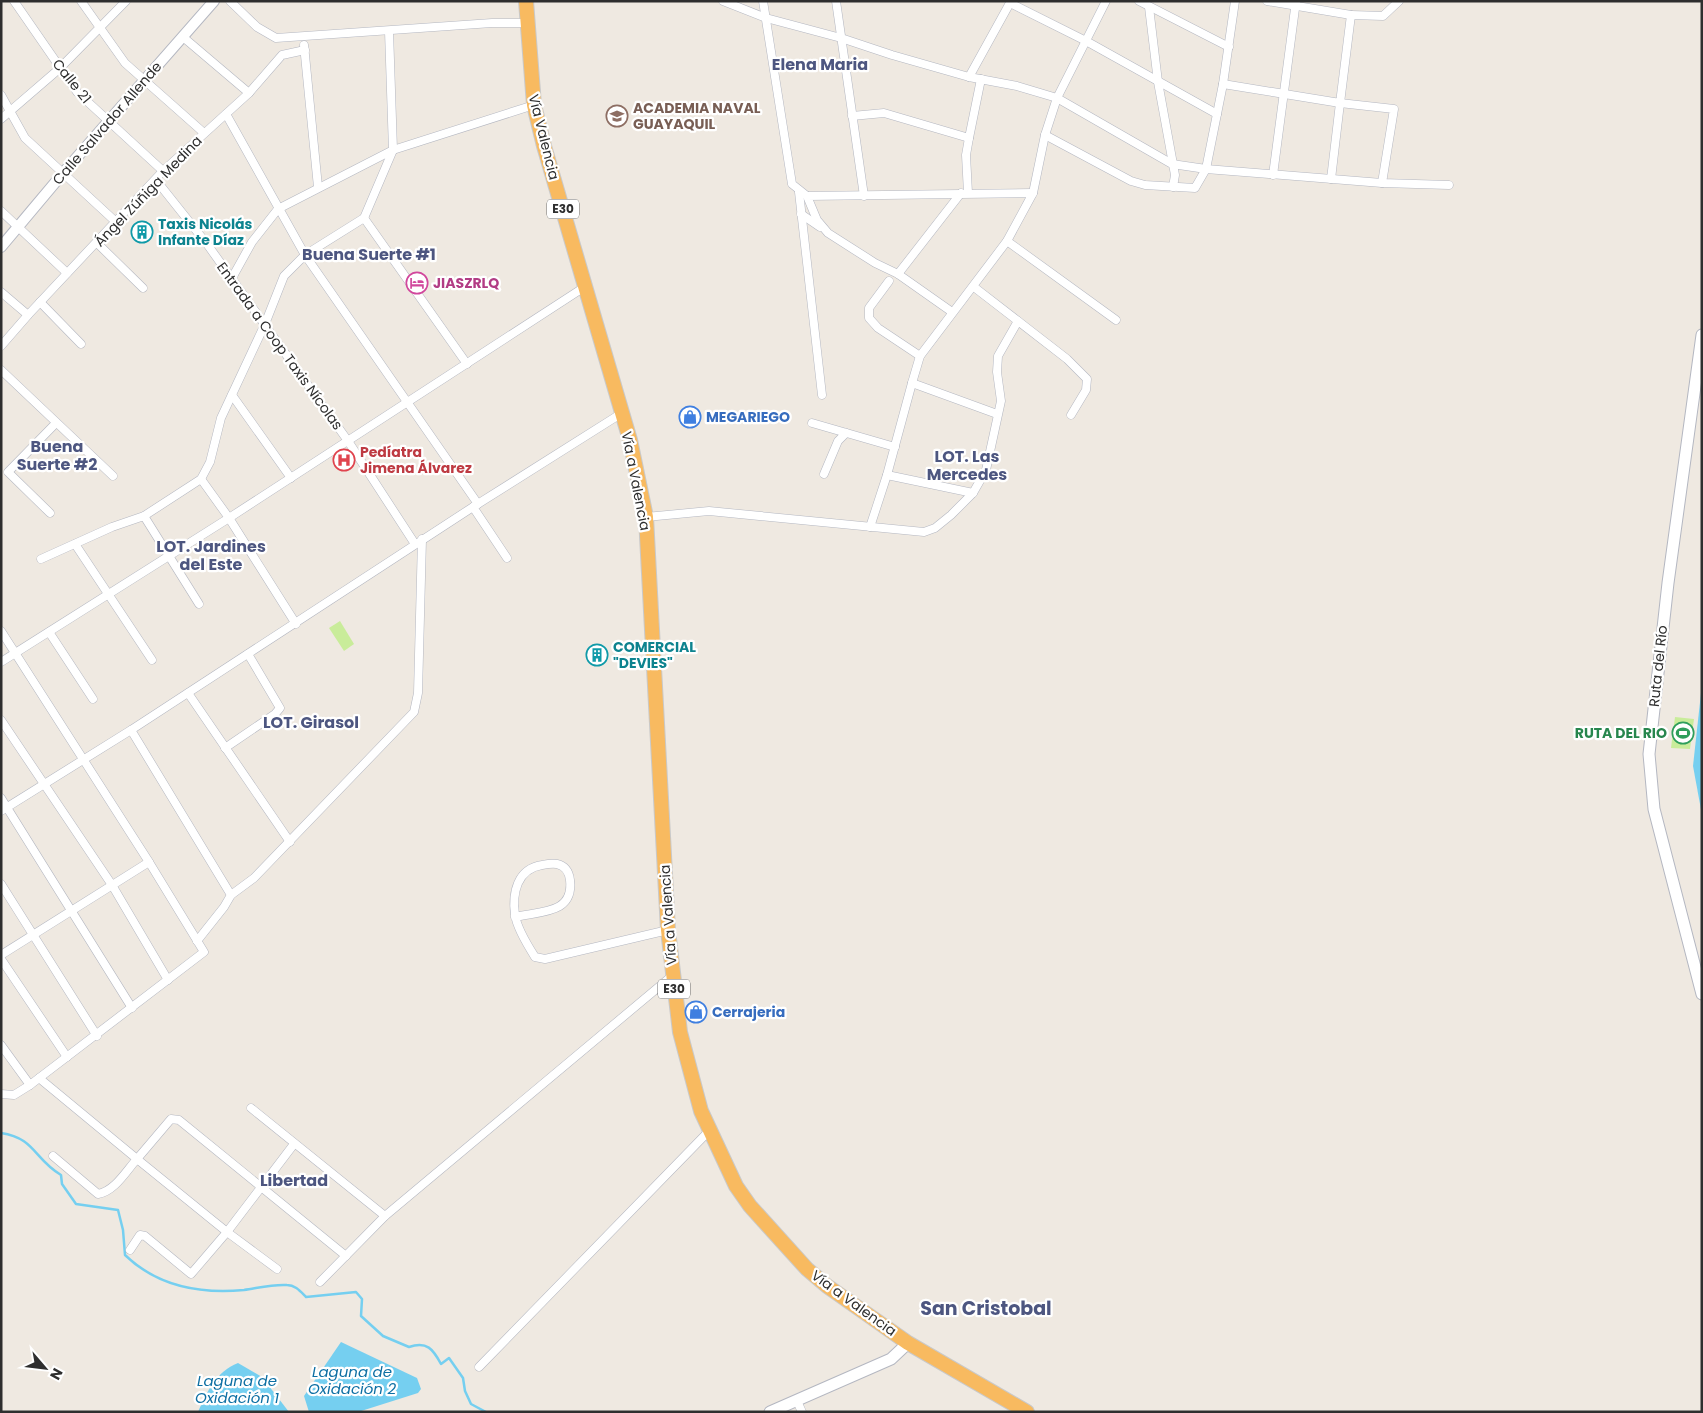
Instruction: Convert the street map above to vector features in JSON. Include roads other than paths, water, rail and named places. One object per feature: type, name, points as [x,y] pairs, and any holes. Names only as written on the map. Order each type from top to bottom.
[{"type":"highway","name":"Vía Valencia","points":[[526,1],[534,105],[544,146],[622,413]]},
{"type":"highway","name":"Vía a Valencia","points":[[622,413],[646,517],[668,930],[673,975],[684,1052],[708,1131],[736,1186],[750,1206],[807,1269],[827,1286],[908,1343],[1017,1409]]},
{"type":"main road","name":"Ruta del Río","points":[[1702,335],[1666,593],[1649,754],[1654,809],[1702,994]]},
{"type":"main road","points":[[770,1412],[891,1359],[908,1343]]},
{"type":"street","name":"Calle 21","points":[[14,1],[60,69],[81,96],[163,171]]},
{"type":"street","points":[[81,1],[99,29],[125,63],[204,133]]},
{"type":"street","points":[[1,119],[60,69],[126,1]]},
{"type":"street","name":"Calle Salvador Allende","points":[[1,247],[214,1]]},
{"type":"street","points":[[230,1],[257,27],[276,38],[304,38],[492,23],[527,23]]},
{"type":"street","points":[[723,1],[766,18],[841,38],[969,77],[1017,86],[1057,98],[1172,164],[1273,175],[1382,183],[1448,185]]},
{"type":"street","points":[[763,1],[792,184],[799,192],[807,196],[1034,193]]},
{"type":"street","points":[[836,1],[864,196]]},
{"type":"street","points":[[870,527],[887,475],[920,356],[1007,241],[1034,193],[1046,135],[1057,98],[1106,1]]},
{"type":"street","points":[[1139,1],[1229,47]]},
{"type":"street","points":[[1046,135],[1138,184],[1195,188],[1206,168],[1223,84],[1235,1]]},
{"type":"street","points":[[1267,1],[1296,3],[1351,15],[1383,16],[1399,1]]},
{"type":"street","points":[[969,77],[1011,2],[1086,41],[1217,114]]},
{"type":"street","points":[[1273,175],[1282,93],[1296,3]]},
{"type":"street","points":[[1149,7],[1158,82],[1175,175],[1173,187]]},
{"type":"street","points":[[1331,179],[1351,15]]},
{"type":"street","points":[[41,560],[112,527],[144,516],[200,479],[210,462],[221,418],[265,324],[284,276],[305,255],[364,218],[393,150],[389,31]]},
{"type":"street","points":[[183,37],[249,93]]},
{"type":"street","points":[[304,38],[318,187]]},
{"type":"street","name":"Ángel Zúñiga Medina","points":[[1,346],[163,171],[249,93],[282,56],[304,50]]},
{"type":"street","points":[[898,274],[965,193],[966,155],[981,79]]},
{"type":"street","points":[[1223,84],[1340,103],[1394,109],[1382,183]]},
{"type":"street","points":[[1,95],[25,138],[116,222]]},
{"type":"street","points":[[232,278],[252,242],[278,209],[393,150],[534,105]]},
{"type":"street","points":[[226,114],[305,255],[476,505],[507,558]]},
{"type":"street","points":[[852,116],[884,114],[969,138]]},
{"type":"street","name":"Entrada a Coop Taxis Nícolas","points":[[156,180],[232,278],[348,441],[414,544]]},
{"type":"street","points":[[799,192],[822,395]]},
{"type":"street","points":[[807,196],[817,220],[828,232]]},
{"type":"street","points":[[1,211],[67,273]]},
{"type":"street","points":[[801,214],[875,263],[898,274],[952,312]]},
{"type":"street","points":[[364,218],[467,364]]},
{"type":"street","points":[[1007,241],[1116,320]]},
{"type":"street","points":[[97,243],[143,288]]},
{"type":"street","points":[[889,281],[869,308],[869,318],[878,328],[920,356]]},
{"type":"street","points":[[1,662],[229,518],[586,286]]},
{"type":"street","points":[[974,287],[1067,359],[1087,379],[1086,390],[1071,414]]},
{"type":"street","points":[[1,292],[28,315]]},
{"type":"street","points":[[40,302],[81,344]]},
{"type":"street","points":[[646,517],[709,511],[930,531],[951,515],[973,492],[989,462],[1001,401],[997,372],[998,356],[1018,321]]},
{"type":"street","points":[[1,370],[113,476]]},
{"type":"street","points":[[912,383],[997,414]]},
{"type":"street","points":[[232,396],[291,478]]},
{"type":"street","points":[[4,809],[131,730],[296,624],[414,544],[622,413]]},
{"type":"street","points":[[8,472],[56,423]]},
{"type":"street","points":[[812,423],[894,447]]},
{"type":"street","points":[[824,474],[838,441],[846,433]]},
{"type":"street","points":[[1,464],[50,513]]},
{"type":"street","points":[[887,475],[973,492]]},
{"type":"street","points":[[200,479],[229,518],[296,624]]},
{"type":"street","points":[[144,516],[199,604]]},
{"type":"street","points":[[198,941],[231,895],[254,878],[290,842],[414,712],[418,693],[422,539]]},
{"type":"street","points":[[75,544],[152,660]]},
{"type":"street","points":[[1,631],[149,862],[204,952],[97,1036],[30,1085],[14,1095],[1,1094]]},
{"type":"street","points":[[49,632],[93,699]]},
{"type":"street","points":[[225,748],[275,714],[280,708],[248,654]]},
{"type":"street","points":[[188,693],[290,842]]},
{"type":"street","points":[[1,720],[112,885],[168,980]]},
{"type":"street","points":[[131,730],[231,895]]},
{"type":"street","points":[[1,798],[4,809],[73,910],[132,1008]]},
{"type":"street","points":[[1,955],[149,862]]},
{"type":"street","points":[[515,917],[564,905],[568,901],[571,888],[569,873],[565,867],[554,863],[534,866],[526,870],[517,885],[515,917],[535,957],[545,959],[668,930]]},
{"type":"street","points":[[1,884],[97,1036]]},
{"type":"street","points":[[1,960],[68,1057]]},
{"type":"street","points":[[320,1282],[385,1216],[673,975]]},
{"type":"street","points":[[1,1045],[30,1085]]},
{"type":"street","points":[[39,1078],[227,1232],[277,1269]]},
{"type":"street","points":[[251,1108],[385,1216]]},
{"type":"street","points":[[53,1156],[98,1194],[105,1193],[112,1188],[171,1119],[177,1119],[346,1256]]},
{"type":"street","points":[[479,1367],[708,1131]]},
{"type":"street","points":[[130,1250],[140,1236],[144,1236],[191,1274],[227,1232],[294,1144]]},
{"type":"street","points":[[797,1400],[802,1412]]},
{"type":"water","points":[[1702,684],[1702,815],[1693,766]]},
{"type":"water","name":"Laguna de Oxidación 2","points":[[341,1342],[417,1378],[421,1389],[418,1393],[358,1412],[309,1412],[304,1396]]},
{"type":"water","name":"Laguna de Oxidación 1","points":[[238,1363],[262,1377],[289,1412],[198,1412],[213,1383],[230,1367]]},
{"type":"waterway","points":[[1,1133],[21,1139],[52,1169],[61,1175],[62,1184],[76,1204],[118,1210],[123,1230],[125,1255],[151,1274],[180,1286],[212,1291],[290,1285],[306,1297],[356,1292],[362,1299],[361,1316],[383,1336],[409,1347],[415,1345],[425,1346],[432,1350],[441,1364],[449,1358],[463,1378],[465,1391],[471,1404],[486,1412]]},
{"type":"place","name":"ACADEMIA NAVAL GUAYAQUIL","points":[[617,116]]},
{"type":"place","name":"Taxis Nicolás Infante Díaz","points":[[142,232]]},
{"type":"place","name":"JIASZRLQ","points":[[417,283]]},
{"type":"place","name":"MEGARIEGO","points":[[690,417]]},
{"type":"place","name":"Pedíatra Jimena Álvarez","points":[[344,460]]},
{"type":"place","name":"COMERCIAL \"DEVIES\"","points":[[597,655]]},
{"type":"place","name":"RUTA DEL RIO","points":[[1683,733]]},
{"type":"place","name":"Cerrajeria","points":[[696,1012]]},
{"type":"district","name":"Elena Maria","points":[[820,64]]},
{"type":"district","name":"Buena Suerte #1","points":[[369,254]]},
{"type":"district","name":"Buena Suerte #2","points":[[57,455]]},
{"type":"district","name":"LOT. Las Mercedes","points":[[967,465]]},
{"type":"district","name":"LOT. Jardines del Este","points":[[211,555]]},
{"type":"district","name":"LOT. Girasol","points":[[311,722]]},
{"type":"district","name":"Libertad","points":[[294,1180]]},
{"type":"district","name":"San Cristobal","points":[[986,1308]]}]
